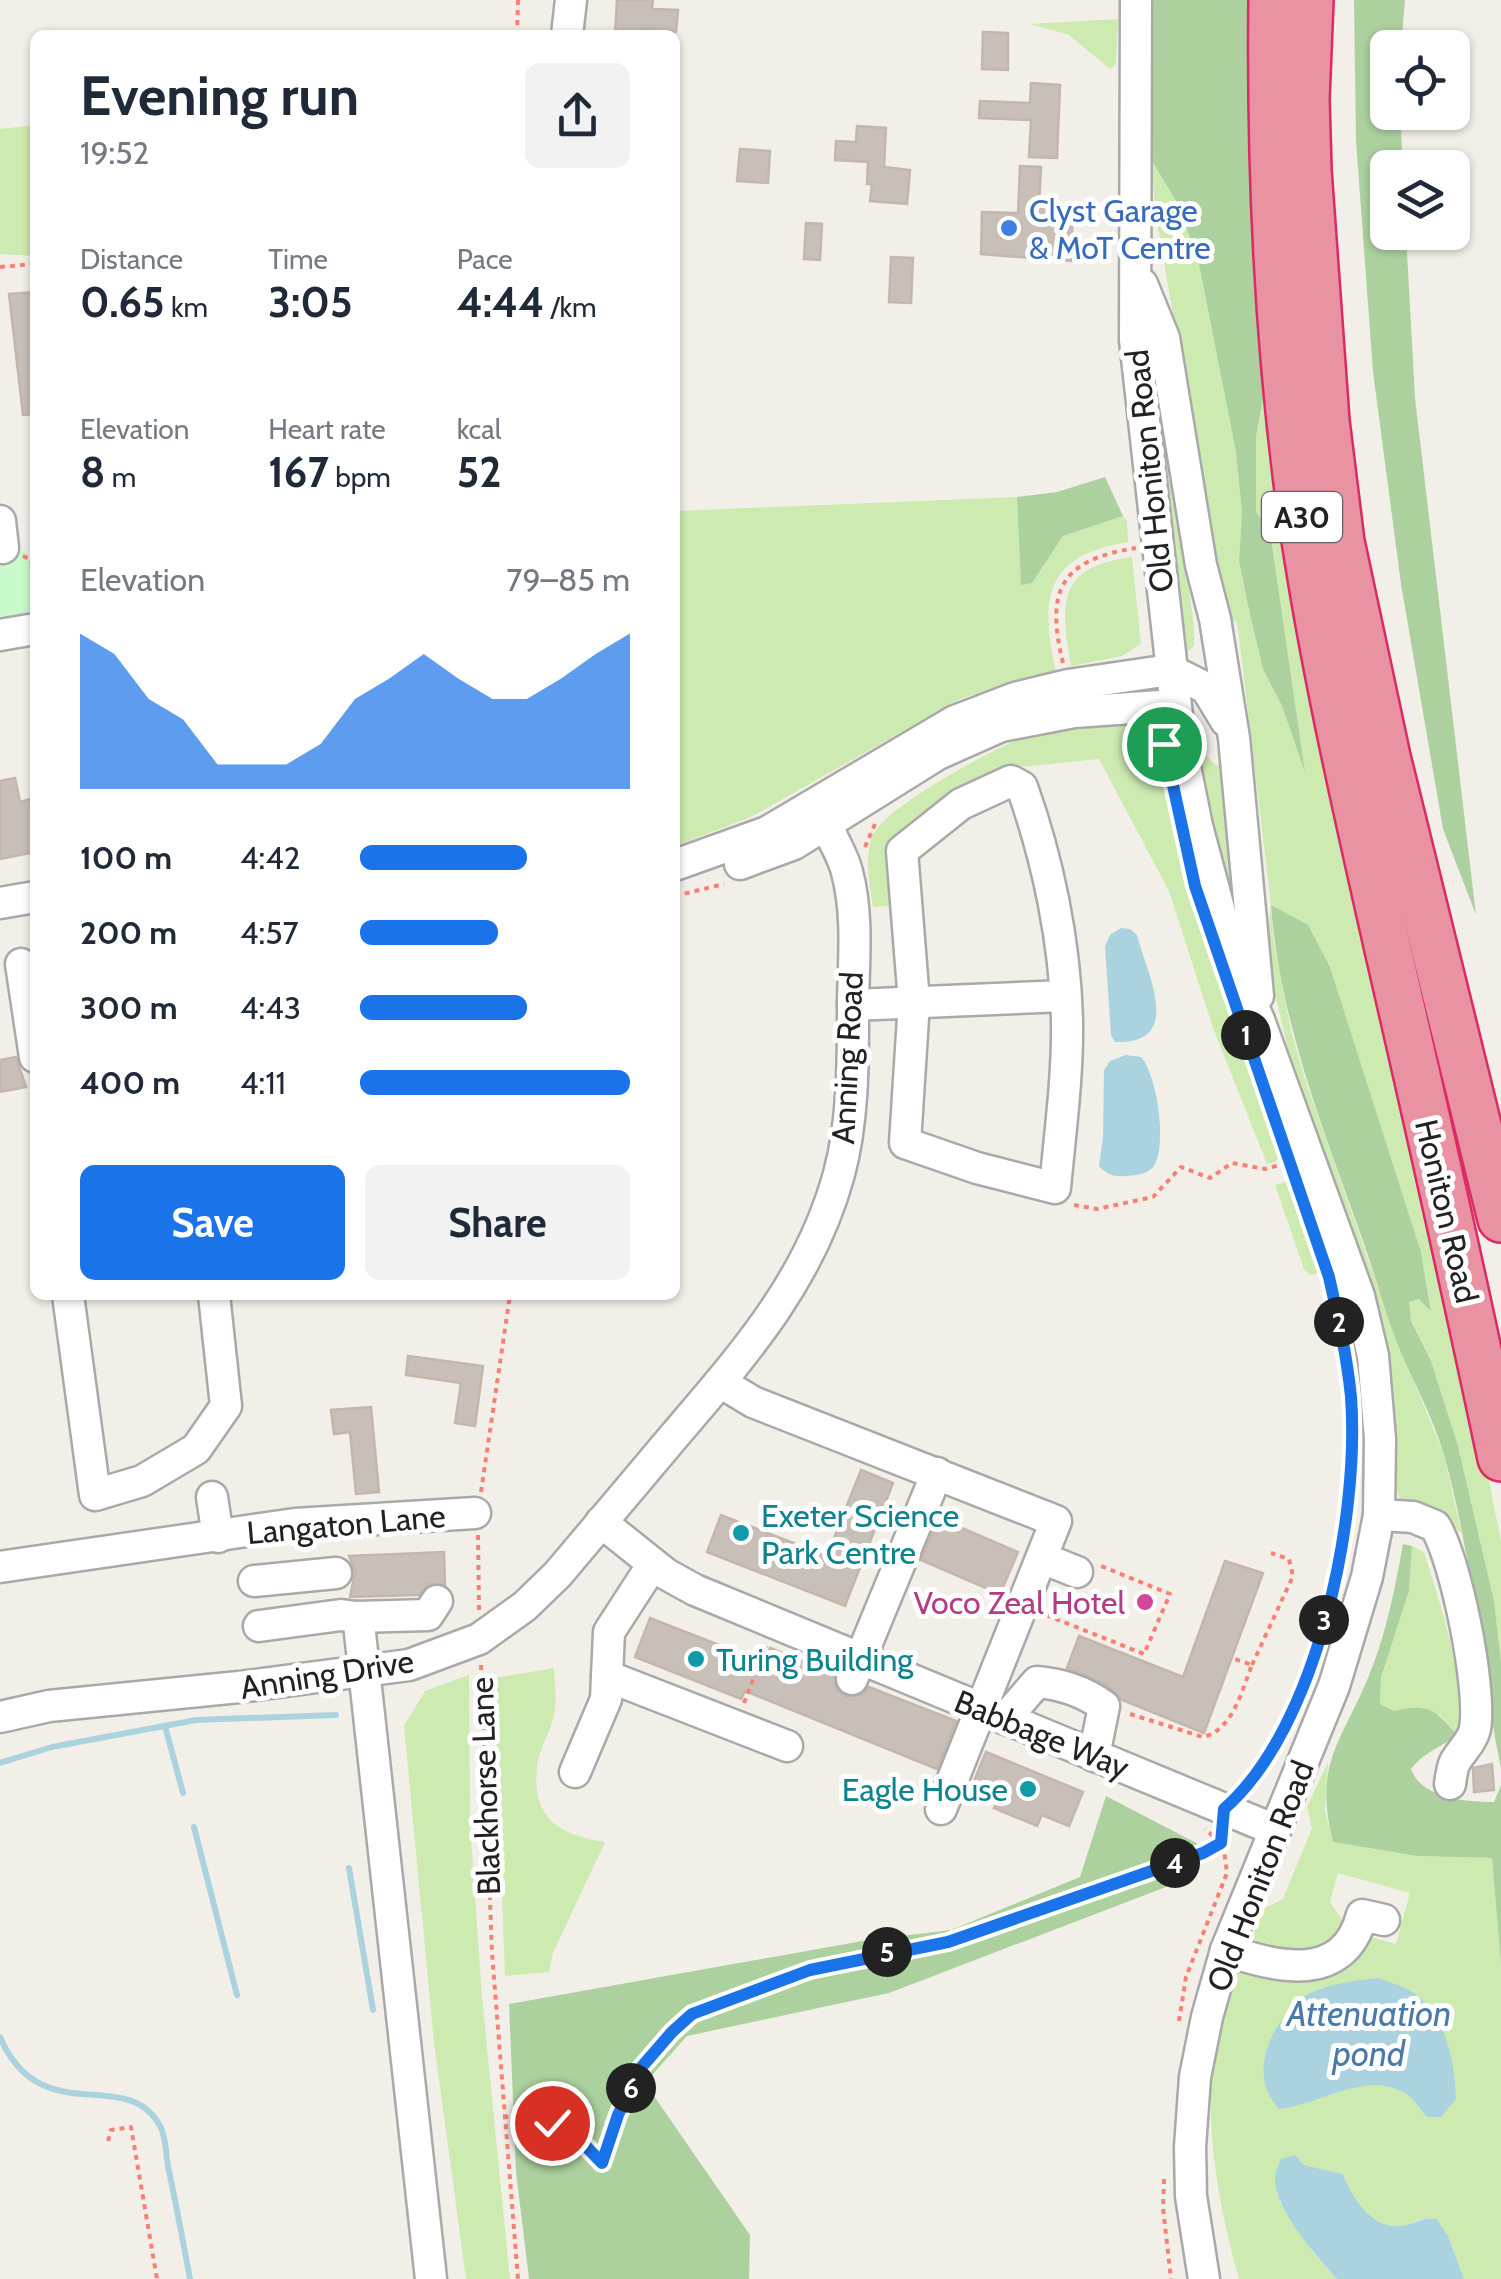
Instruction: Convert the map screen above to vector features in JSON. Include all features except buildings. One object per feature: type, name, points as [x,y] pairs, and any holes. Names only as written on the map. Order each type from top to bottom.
[{"type":"highway","name":"Honiton Road","points":[[1272,0],[1276,245],[1302,520],[1340,734],[1501,1458]]},
{"type":"highway","name":"A30","points":[[1306,98],[1310,0]]},
{"type":"highway","name":"Honiton Road","points":[[1306,98],[1316,306],[1341,542],[1387,757],[1501,1219]]},
{"type":"street","points":[[568,30],[571,0]]},
{"type":"street","name":"Old Honiton Road","points":[[1136,0],[1134,340],[1197,826],[1233,961],[1260,1020],[1359,1296],[1373,1356],[1380,1439],[1379,1515],[1367,1577],[1334,1686],[1226,1950],[1206,2017],[1194,2094],[1191,2196],[1204,2279]]},
{"type":"street","points":[[1306,98],[1325,0]]},
{"type":"street","name":"Old Honiton Road","points":[[1137,272],[1164,338],[1201,565],[1215,619],[1234,738],[1260,1020]]},
{"type":"street","name":"Old Honiton Road","points":[[1179,685],[1202,647],[1201,565]]},
{"type":"street","points":[[0,635],[30,630]]},
{"type":"street","points":[[767,832],[834,795],[888,758],[989,706],[1068,685],[1179,685]]},
{"type":"street","points":[[680,883],[778,850],[826,826],[938,754],[1001,726],[1179,685]]},
{"type":"street","name":"Old Honiton Road","points":[[1179,685],[1206,688],[1234,738]]},
{"type":"street","points":[[844,858],[852,832],[874,808],[943,762],[954,749]]},
{"type":"street","points":[[1011,781],[1022,787],[1035,824],[1056,922],[1064,996],[1064,1102],[1055,1188],[977,1168],[905,1143],[914,1002],[902,851],[961,804],[1011,781]]},
{"type":"street","points":[[826,826],[826,809],[834,795]]},
{"type":"street","points":[[680,862],[811,821],[826,826]]},
{"type":"street","name":"Anning Road","points":[[720,1382],[776,1312],[809,1256],[829,1204],[848,1130],[853,900],[844,858],[826,826]]},
{"type":"street","points":[[0,902],[30,898]]},
{"type":"street","points":[[26,977],[14,1023],[30,1050]]},
{"type":"street","points":[[853,1005],[1064,996]]},
{"type":"street","points":[[69,1300],[95,1494],[142,1481],[196,1449],[226,1406],[215,1300]]},
{"type":"street","points":[[720,1382],[753,1402],[1056,1521],[1023,1606],[993,1714],[941,1809]]},
{"type":"street","name":"Anning Drive","points":[[0,1717],[49,1706],[239,1688],[409,1665],[479,1639],[540,1591],[608,1528],[720,1382]]},
{"type":"street","points":[[855,1669],[937,1473]]},
{"type":"street","name":"Langaton Lane","points":[[212,1498],[218,1537]]},
{"type":"street","name":"Langaton Lane","points":[[0,1567],[295,1524],[475,1513]]},
{"type":"street","points":[[1379,1515],[1413,1517],[1434,1526],[1453,1564],[1473,1679],[1475,1730],[1454,1763],[1450,1784]]},
{"type":"street","name":"Babbage Way","points":[[608,1528],[653,1564],[695,1590],[774,1623],[855,1669],[993,1714],[1275,1830]]},
{"type":"street","points":[[1042,1558],[1087,1568]]},
{"type":"street","points":[[254,1581],[335,1562],[353,1621],[364,1671],[431,2279]]},
{"type":"street","points":[[575,1772],[606,1698],[610,1632],[653,1564]]},
{"type":"street","points":[[260,1626],[428,1615],[437,1601]]},
{"type":"street","points":[[607,1676],[787,1746]]},
{"type":"street","points":[[993,1714],[1037,1682],[1060,1684],[1089,1695],[1104,1706],[1094,1756]]},
{"type":"street","points":[[1226,1950],[1285,1968],[1315,1964],[1351,1943],[1362,1915],[1384,1920]]},
{"type":"path","points":[[517,30],[518,0]]},
{"type":"path","points":[[0,267],[30,264]]},
{"type":"path","points":[[1066,674],[1055,616],[1058,595],[1068,576],[1099,555],[1141,547]]},
{"type":"path","name":"Blackhorse Lane","points":[[509,1300],[482,1489],[475,1513],[492,1953],[518,2279]]},
{"type":"path","points":[[1178,2029],[1186,1977],[1227,1873],[1221,1843],[1224,1809],[1248,1789],[1306,1682],[1339,1567],[1350,1456],[1351,1399]]},
{"type":"path","points":[[1104,1706],[1202,1737],[1213,1735],[1234,1712],[1293,1576],[1290,1560],[1271,1553]]},
{"type":"path","points":[[1023,1606],[1144,1654],[1170,1594],[1087,1568]]},
{"type":"path","points":[[734,1726],[774,1623]]},
{"type":"path","points":[[1232,1658],[1252,1665]]},
{"type":"path","points":[[503,2117],[552,2123],[573,2133],[602,2163],[639,2070],[692,2014],[810,1970],[948,1942],[1203,1853],[1221,1843]]},
{"type":"path","points":[[108,2141],[111,2130],[130,2126],[157,2279]]},
{"type":"path","points":[[1164,2174],[1162,2208],[1171,2279]]},
{"type":"green space","points":[[1148,0],[1250,0],[1253,232],[1267,376],[1256,437],[1256,512],[1270,531],[1305,772],[1282,706],[1263,669],[1249,610],[1239,561],[1242,512],[1236,452],[1199,264],[1179,206],[1152,161]]},
{"type":"green space","points":[[1354,0],[1405,0],[1402,30],[1370,30],[1370,130],[1401,130],[1402,150],[1370,150],[1370,250],[1407,250],[1415,398],[1476,915],[1443,829],[1401,584],[1373,372],[1356,141]]},
{"type":"green space","points":[[1118,19],[1116,64],[1110,69],[1069,35],[1029,24]]},
{"type":"green space","points":[[30,126],[30,256],[0,254],[0,129]]},
{"type":"green space","points":[[1152,161],[1179,206],[1199,264],[1236,451],[1242,512],[1239,561],[1249,610],[1263,669],[1282,706],[1304,766],[1270,531],[1256,512],[1256,437],[1267,376],[1501,1541],[1501,1662],[1494,1601],[1458,1446],[1431,1361],[1411,1321],[1408,1302],[1419,1299],[1431,1309],[1421,1252],[1330,967],[1271,907],[1291,1031],[1306,1082],[1395,1336],[1443,1452],[1462,1534],[1442,1515],[1401,1502],[1397,1492],[1391,1406],[1296,1082],[1273,986],[1267,938],[1271,905],[1237,621],[1227,622],[1155,211]]},
{"type":"green space","points":[[1151,363],[1157,364],[1160,375],[1194,626],[1194,646],[1186,653],[1180,651]]},
{"type":"green space","points":[[1105,477],[1123,516],[1063,536],[1032,583],[1021,585],[1017,497],[1057,492]]},
{"type":"green space","points":[[1017,497],[1021,584],[1032,583],[1063,536],[1123,516],[1128,542],[1079,557],[1054,584],[1048,622],[1056,671],[962,698],[751,817],[680,844],[680,511]]},
{"type":"green space","points":[[27,551],[30,621],[0,627],[0,556]]},
{"type":"green space","points":[[1132,557],[1141,644],[1122,656],[1071,666],[1065,606],[1076,579],[1089,569]]},
{"type":"green space","points":[[1145,725],[1159,738],[1188,890],[1280,1153],[1276,1162],[1267,1164],[1213,1028],[1169,891],[1099,759],[1001,769],[917,819],[896,836],[888,853],[890,906],[873,907],[868,863],[872,837],[880,825],[917,795],[990,753],[1038,732]]},
{"type":"green space","points":[[1195,745],[1216,765],[1226,765],[1223,806],[1235,904],[1230,905]]},
{"type":"green space","points":[[1271,905],[1308,925],[1330,967],[1421,1252],[1431,1311],[1419,1299],[1409,1302],[1411,1321],[1431,1361],[1458,1446],[1494,1601],[1501,1662],[1501,1769],[1462,1533],[1444,1455],[1394,1335],[1306,1076],[1284,992]]},
{"type":"green space","points":[[1289,1181],[1321,1272],[1310,1275],[1304,1269],[1275,1185]]},
{"type":"green space","points":[[1403,1544],[1412,1546],[1409,1591],[1381,1678],[1380,1704],[1394,1711],[1430,1710],[1457,1735],[1411,1769],[1424,1786],[1458,1799],[1494,1802],[1501,1785],[1501,1965],[1492,1858],[1416,1856],[1333,1842],[1326,1791],[1329,1771],[1381,1641]]},
{"type":"green space","points":[[1412,1546],[1424,1552],[1450,1642],[1458,1689],[1457,1735],[1440,1715],[1394,1711],[1380,1704],[1381,1679],[1409,1591]]},
{"type":"green space","points":[[554,1668],[554,1715],[537,1767],[539,1800],[552,1822],[563,1829],[605,1842],[553,1953],[549,1972],[505,1976],[494,1678]]},
{"type":"green space","points":[[469,1675],[470,1822],[482,1997],[510,2279],[466,2279],[434,2043],[404,1726],[425,1691]]},
{"type":"green space","points":[[1328,1762],[1325,1811],[1333,1842],[1415,1856],[1492,1858],[1501,1965],[1501,2279],[1464,2279],[1448,2236],[1437,2219],[1406,2225],[1384,2224],[1359,2203],[1343,2174],[1304,2165],[1294,2155],[1280,2202],[1313,2252],[1337,2279],[1239,2279],[1216,2172],[1211,2118],[1213,2063],[1227,2004],[1249,1945],[1265,1908],[1283,1899],[1312,1828],[1307,1807]],"holes":[[[1338,1873],[1410,1893],[1396,1944],[1350,1931],[1330,1902]]]},
{"type":"green space","points":[[1106,1796],[1202,1846],[1192,1877],[889,1993],[687,2036],[645,2083],[750,2235],[749,2279],[529,2279],[516,2172],[509,2004],[868,1940],[951,1930],[1080,1877]]},
{"type":"water","points":[[1121,928],[1137,935],[1153,986],[1156,1019],[1150,1032],[1137,1040],[1115,1042],[1111,1035],[1105,946],[1110,935]]},
{"type":"water","points":[[1126,1055],[1141,1057],[1152,1078],[1160,1141],[1150,1170],[1119,1176],[1099,1166],[1104,1070],[1110,1061]]},
{"type":"water","name":"Attenuation pond","points":[[1378,1978],[1409,1990],[1431,2010],[1446,2038],[1456,2099],[1441,2117],[1427,2117],[1405,2093],[1374,2085],[1279,2109],[1266,2086],[1264,2062],[1271,2038],[1292,2006],[1319,1989]]},
{"type":"water","name":"Attenuation pond","points":[[1295,2155],[1304,2165],[1343,2174],[1366,2212],[1384,2224],[1406,2225],[1437,2219],[1448,2236],[1464,2279],[1337,2279],[1300,2234],[1278,2195],[1275,2176],[1281,2159]]},
{"type":"waterway","points":[[0,1763],[52,1747],[196,1720],[336,1715]]},
{"type":"waterway","points":[[165,1726],[183,1793]]},
{"type":"waterway","points":[[194,1827],[237,1995]]},
{"type":"waterway","points":[[349,1868],[373,2010]]},
{"type":"waterway","points":[[0,2037],[17,2066],[38,2083],[61,2091],[128,2100],[147,2109],[164,2137],[190,2279]]},
{"type":"place","name":"Clyst Garage & MoT Centre","points":[[1009,228]]},
{"type":"place","name":"Exeter Science Park Centre","points":[[741,1533]]},
{"type":"place","name":"Voco Zeal Hotel","points":[[1145,1602]]},
{"type":"place","name":"Turing Building","points":[[696,1659]]},
{"type":"place","name":"Eagle House","points":[[1028,1789]]},
{"type":"route","points":[[552,2123],[573,2133],[602,2163],[639,2070],[692,2014],[810,1970],[948,1942],[1203,1853],[1221,1843],[1224,1809],[1248,1789],[1306,1682],[1339,1567],[1346,1508],[1351,1399],[1343,1337],[1329,1277],[1195,886],[1164,744]]}]
